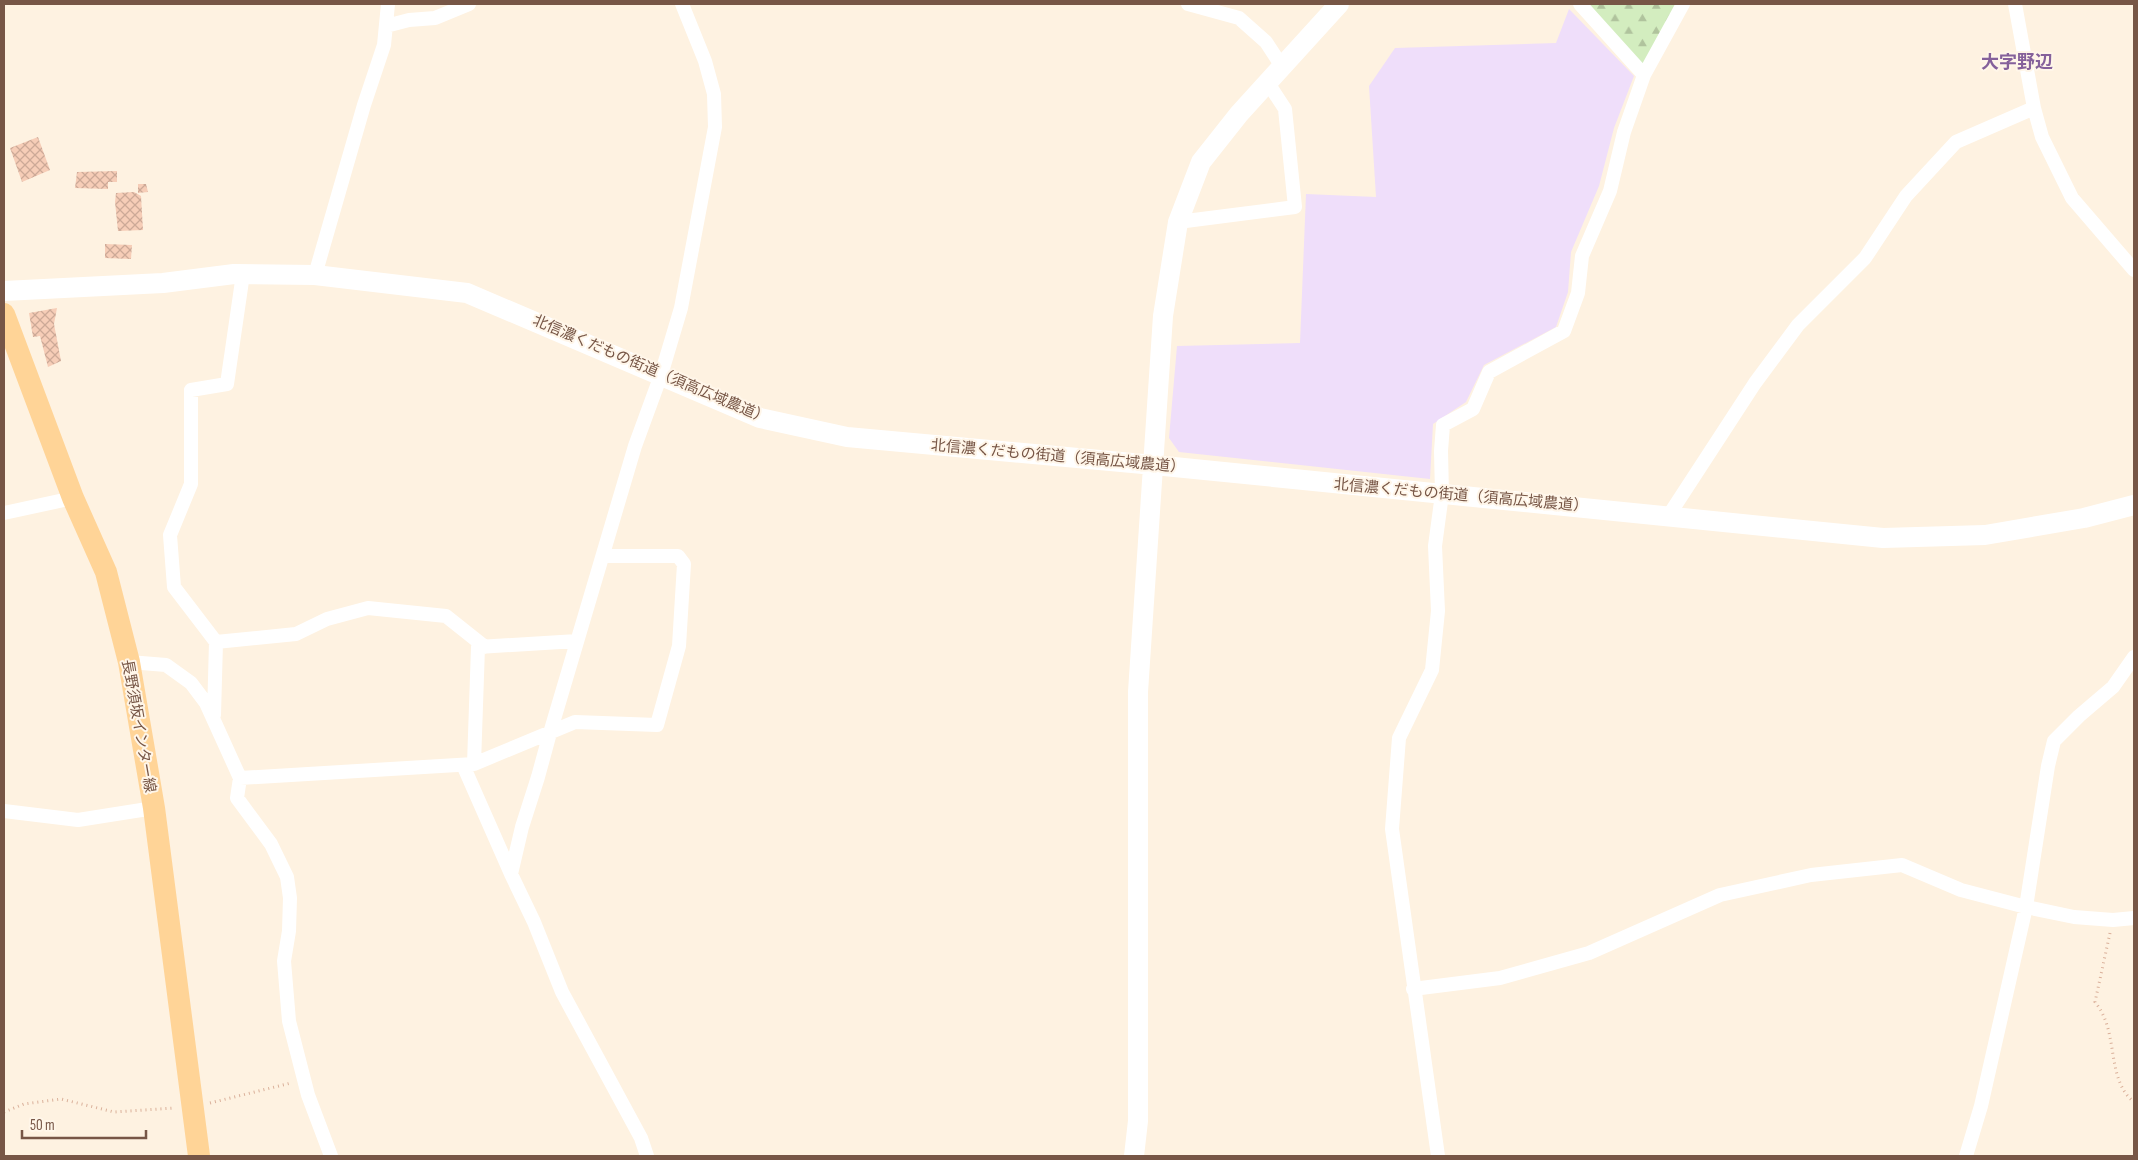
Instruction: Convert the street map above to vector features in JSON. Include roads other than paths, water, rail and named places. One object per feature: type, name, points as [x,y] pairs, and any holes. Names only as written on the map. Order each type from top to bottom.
[{"type":"main road","name":"長野須坂インター線","points":[[4,314],[73,498],[106,572],[129,662],[154,808],[199,1156]]},
{"type":"street","points":[[315,275],[364,104],[384,45],[388,4]]},
{"type":"street","points":[[386,26],[409,20],[435,18],[469,4]]},
{"type":"street","points":[[511,874],[522,827],[635,446],[661,374],[681,308],[715,127],[714,94],[705,61],[682,4]]},
{"type":"street","points":[[1188,4],[1239,18],[1266,42],[1282,68]]},
{"type":"street","points":[[1134,1156],[1138,1121],[1138,692],[1163,316],[1178,222],[1200,162],[1339,4]]},
{"type":"street","points":[[1580,4],[1644,75]]},
{"type":"street","points":[[1438,1156],[1392,829],[1399,738],[1432,670],[1438,611],[1435,546],[1442,494],[1441,451],[1443,425],[1473,409],[1489,372],[1564,331],[1578,293],[1582,256],[1610,191],[1624,132],[1644,75],[1683,4]]},
{"type":"street","points":[[2015,4],[2034,108],[2042,137],[2072,198],[2134,270]]},
{"type":"street","points":[[1178,222],[1295,207],[1285,110],[1268,83]]},
{"type":"street","points":[[1669,515],[1755,383],[1798,324],[1865,258],[1906,196],[1956,142],[2034,108]]},
{"type":"street","points":[[214,720],[216,642],[174,586],[170,535],[191,484],[192,390],[227,384],[243,274]]},
{"type":"street","name":"北信濃くだもの街道（須高広域農道）","points":[[4,291],[163,283],[243,274],[315,275],[467,293],[661,374],[760,418],[847,437],[1892,537],[1985,535],[2084,518],[2134,505]]},
{"type":"street","points":[[4,512],[73,498]]},
{"type":"street","points":[[240,778],[468,765],[575,722],[657,725],[679,646],[684,564],[678,556],[603,556]]},
{"type":"street","points":[[216,642],[296,634],[327,620],[368,608],[446,616],[485,647]]},
{"type":"street","points":[[577,641],[478,647],[468,765],[511,874],[534,922],[562,992],[641,1138],[647,1156]]},
{"type":"street","points":[[1966,1156],[1981,1106],[2026,906],[2048,766],[2054,742],[2079,716],[2113,687],[2134,657]]},
{"type":"street","points":[[129,662],[166,665],[191,683],[206,703],[240,778],[237,798],[271,844],[287,877],[290,898],[289,931],[284,961],[289,1021],[304,1080],[331,1156]]},
{"type":"street","points":[[4,811],[78,820],[154,808]]},
{"type":"street","points":[[1413,989],[1500,978],[1589,954],[1720,895],[1812,875],[1902,865],[1961,890],[2074,917],[2114,920],[2134,918]]},
{"type":"district","name":"大字野辺","points":[[2017,62]]}]
